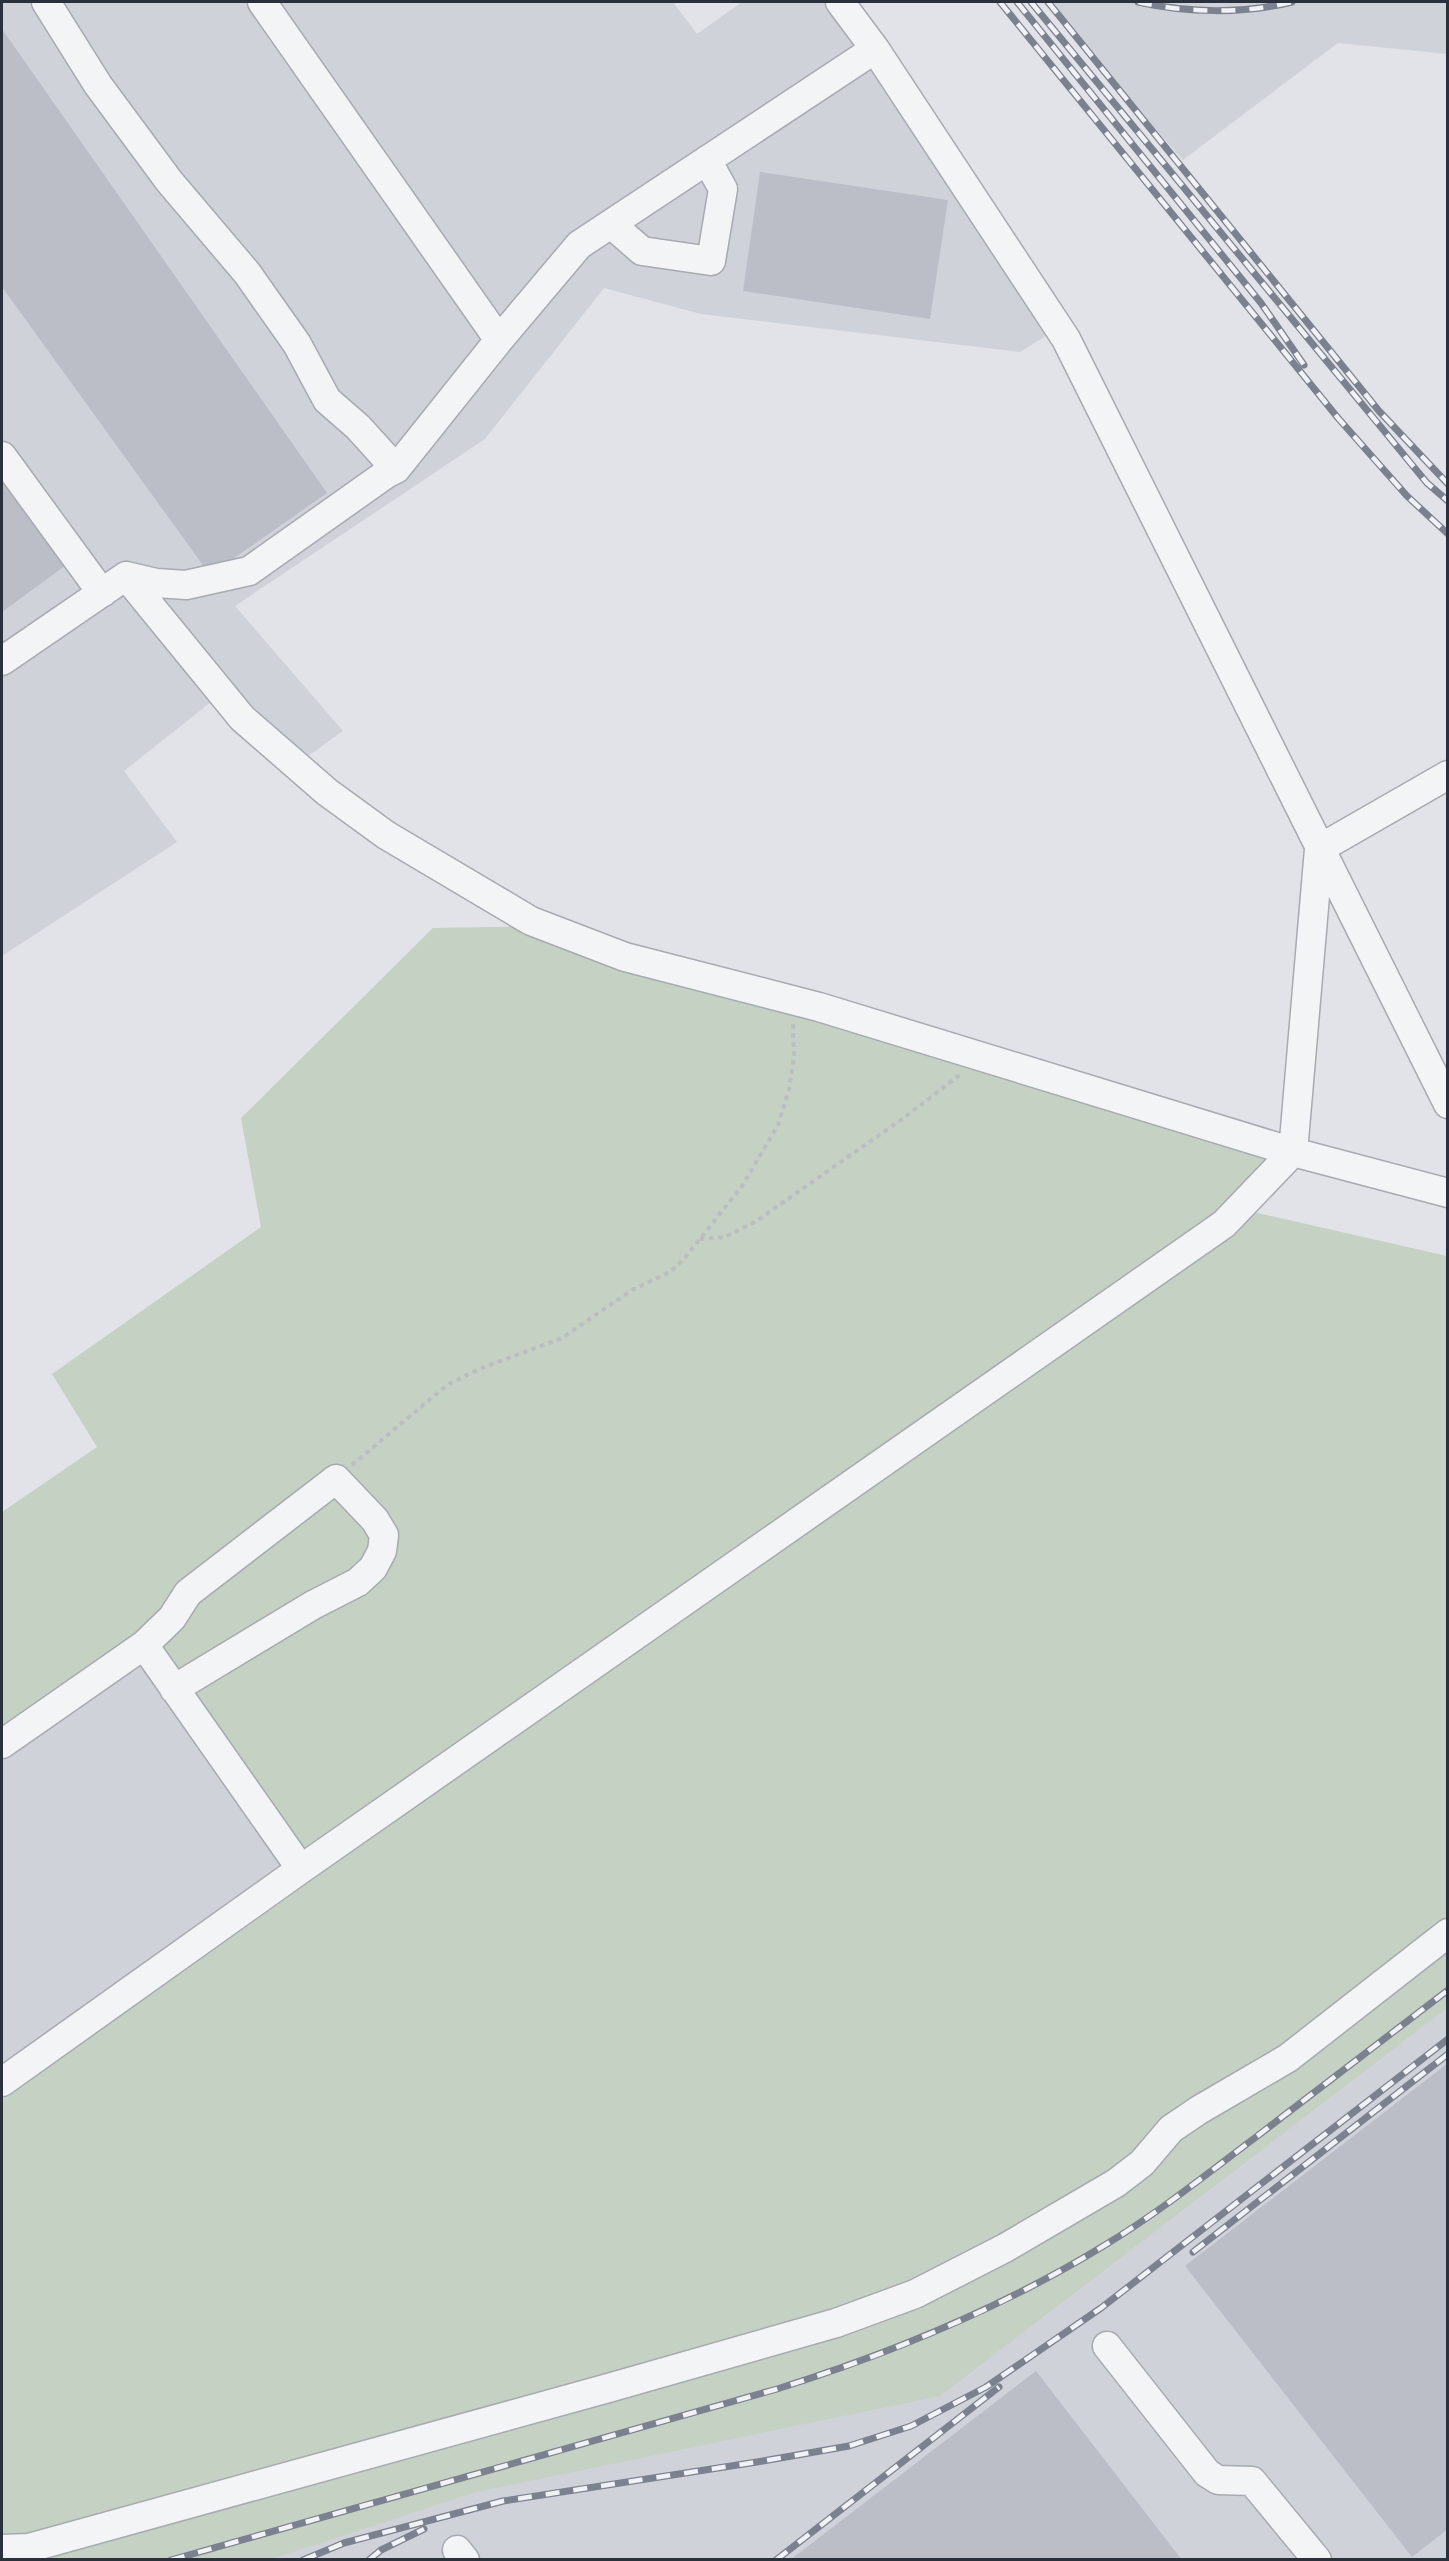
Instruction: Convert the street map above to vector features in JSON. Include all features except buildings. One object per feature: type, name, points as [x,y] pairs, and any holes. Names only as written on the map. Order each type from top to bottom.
[{"type":"lane","points":[[46,2],[98,85],[169,181],[248,273],[297,344],[327,400],[358,427],[396,470]]},
{"type":"lane","points":[[262,2],[499,340]]},
{"type":"lane","points":[[840,2],[875,49],[1066,339],[1448,1104]]},
{"type":"lane","points":[[126,576],[156,584],[186,585],[249,571],[386,474],[396,470],[499,340],[579,245],[875,49]]},
{"type":"lane","points":[[611,224],[642,251],[711,261],[723,189],[707,160]]},
{"type":"lane","points":[[2,456],[102,593]]},
{"type":"lane","points":[[2,661],[126,576]]},
{"type":"lane","points":[[126,576],[242,717],[327,792],[386,835],[531,921],[625,957],[786,999],[1293,1152],[1448,1193]]},
{"type":"lane","points":[[1319,849],[1448,775]]},
{"type":"lane","points":[[2,2082],[301,1869],[1224,1224],[1293,1152],[1319,849]]},
{"type":"lane","points":[[2,1743],[144,1645],[172,1618],[188,1593],[336,1479],[375,1520],[384,1535],[382,1551],[373,1568],[358,1582],[313,1605],[174,1689]]},
{"type":"lane","points":[[144,1645],[301,1869]]},
{"type":"lane","points":[[2,2549],[29,2548],[612,2387],[836,2323],[915,2294],[1005,2248],[1116,2183],[1142,2163],[1172,2129],[1199,2109],[1287,2058],[1448,1933]]},
{"type":"lane","points":[[1107,2346],[1207,2473],[1218,2480],[1252,2481],[1317,2559]]},
{"type":"path","points":[[336,1479],[447,1385],[477,1370],[562,1338],[632,1290],[670,1272],[700,1239],[742,1186],[778,1125],[789,1089],[794,1058],[794,1027],[786,999]]},
{"type":"path","points":[[700,1239],[725,1237],[755,1222],[905,1117],[959,1076],[978,1056]]},
{"type":"shaded area","points":[[2,2],[673,2],[697,34],[742,2],[832,2],[1057,329],[1020,352],[701,314],[604,288],[485,439],[235,606],[343,731],[283,774],[211,702],[124,771],[177,842],[2,956]]},
{"type":"shaded area","points":[[1043,2],[1447,2],[1447,54],[1338,43],[1183,160]]},
{"type":"shaded area","points":[[140,1664],[300,1889],[2,2100],[2,1758]]},
{"type":"shaded area","points":[[1447,1953],[1447,2559],[58,2560]]},
{"type":"green space","points":[[553,926],[1304,1155],[1245,1210],[1447,1256],[1447,2008],[940,2396],[476,2492],[272,2559],[2,2559],[2,2100],[300,1889],[140,1665],[2,1758],[2,1512],[97,1447],[52,1374],[261,1227],[241,1118],[433,928]]},
{"type":"railway","points":[[1000,2],[1338,418],[1407,496],[1448,534]]},
{"type":"railway","points":[[1017,2],[1261,303],[1304,365]]},
{"type":"railway","points":[[1031,2],[1427,483],[1448,501]]},
{"type":"railway","points":[[1048,2],[1379,411],[1448,484]]},
{"type":"railway","points":[[1138,2],[1215,11],[1254,9],[1292,2]]},
{"type":"railway","points":[[171,2560],[777,2389],[862,2360],[946,2327],[1066,2268],[1144,2220],[1448,1990]]},
{"type":"railway","points":[[303,2560],[344,2543],[503,2501],[849,2446],[911,2426],[986,2387],[1101,2308],[1448,2039]]},
{"type":"railway","points":[[1193,2252],[1448,2054]]},
{"type":"railway","points":[[776,2560],[999,2387]]},
{"type":"railway","points":[[369,2560],[381,2550],[424,2529]]}]
